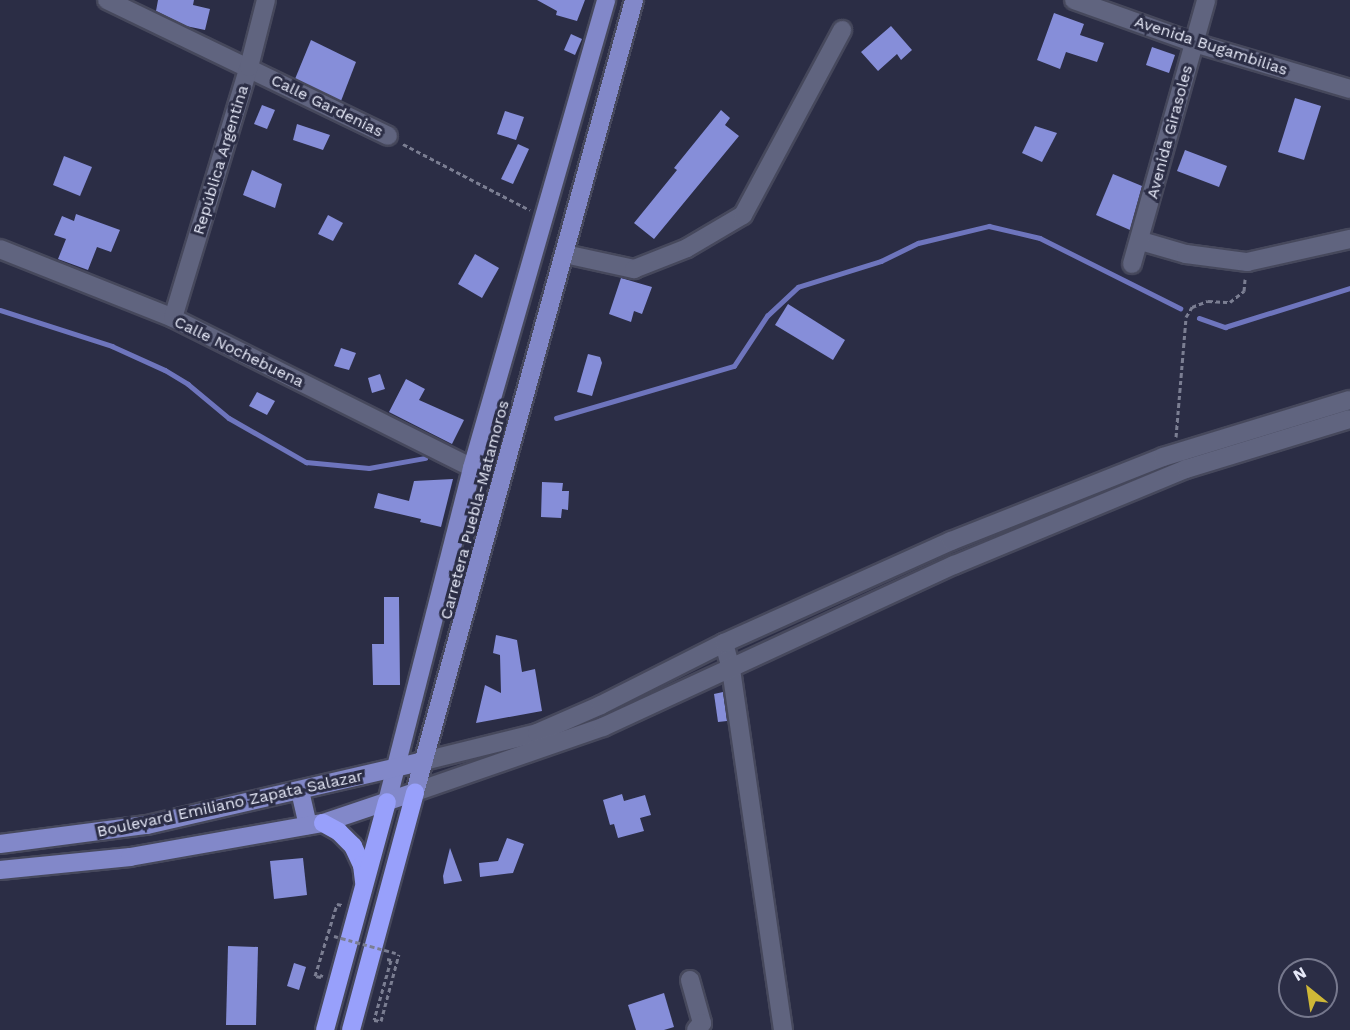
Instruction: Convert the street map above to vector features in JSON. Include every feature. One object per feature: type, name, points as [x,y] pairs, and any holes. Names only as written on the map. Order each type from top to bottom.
[{"type":"highway","name":"Carretera Puebla-Matamoros","points":[[351,1030],[415,792]]},
{"type":"highway","name":"Carretera Puebla-Matamoros","points":[[325,1030],[387,802]]},
{"type":"highway","points":[[316,824],[339,832],[353,846],[362,865],[364,886]]},
{"type":"main road","name":"Carretera Puebla-Matamoros","points":[[387,802],[393,769],[472,468],[606,0]]},
{"type":"main road","name":"Carretera Puebla-Matamoros","points":[[415,792],[565,254],[633,0]]},
{"type":"main road","name":"Boulevard Emiliano Zapata Salazar","points":[[0,844],[147,825],[424,761]]},
{"type":"main road","points":[[300,791],[316,824]]},
{"type":"main road","name":"Boulevard Emiliano Zapata Salazar","points":[[0,870],[130,857],[316,824],[415,792]]},
{"type":"street","name":"Calle Gardenias","points":[[107,0],[388,136]]},
{"type":"street","name":"República Argentina","points":[[173,318],[249,67],[266,0]]},
{"type":"street","name":"Avenida Bugambilias","points":[[1074,0],[1194,43],[1350,89]]},
{"type":"street","name":"Avenida Girasoles","points":[[1132,264],[1141,240],[1206,0]]},
{"type":"street","points":[[565,254],[634,269],[687,249],[743,215],[842,30]]},
{"type":"street","points":[[1141,240],[1186,254],[1247,262],[1350,239]]},
{"type":"street","name":"Calle Nochebuena","points":[[0,249],[173,318],[472,468]]},
{"type":"street","points":[[424,761],[537,733],[601,705],[724,643],[951,541],[1175,454],[1350,400]]},
{"type":"street","points":[[415,792],[502,764],[603,727],[954,565],[1186,469],[1350,419]]},
{"type":"street","points":[[724,643],[731,669],[783,1030]]},
{"type":"street","points":[[495,743],[502,764]]},
{"type":"street","points":[[690,980],[702,1023],[696,1030]]},
{"type":"path","name":"Calle Gardenias","points":[[388,136],[545,217]]},
{"type":"path","points":[[1175,454],[1186,316],[1192,307],[1208,301],[1230,302],[1244,291],[1247,262]]},
{"type":"path","points":[[327,956],[321,977],[315,976],[337,904]]},
{"type":"path","points":[[331,946],[334,936],[399,954],[381,1022],[374,1020],[391,960]]},
{"type":"building","points":[[158,0],[194,0],[193,5],[210,9],[205,30],[186,26],[156,11]]},
{"type":"building","points":[[537,0],[585,0],[577,21],[556,15],[557,11]]},
{"type":"building","points":[[1054,13],[1084,24],[1080,35],[1104,43],[1097,62],[1066,52],[1060,69],[1037,60]]},
{"type":"building","points":[[891,26],[912,50],[901,60],[897,54],[878,71],[861,52]]},
{"type":"building","points":[[571,34],[582,39],[575,55],[564,50]]},
{"type":"building","points":[[311,40],[356,62],[341,101],[295,79]]},
{"type":"building","points":[[1152,47],[1175,55],[1169,73],[1146,65]]},
{"type":"building","points":[[1295,98],[1321,106],[1304,160],[1278,152]]},
{"type":"building","points":[[262,105],[275,110],[267,129],[254,124]]},
{"type":"building","points":[[721,110],[730,118],[725,125],[739,136],[654,239],[634,223],[677,170],[674,168]]},
{"type":"building","points":[[505,111],[524,117],[516,140],[497,134]]},
{"type":"building","points":[[297,124],[330,135],[323,150],[293,140]]},
{"type":"building","points":[[1035,126],[1057,133],[1042,162],[1022,153]]},
{"type":"building","points":[[518,144],[529,149],[513,184],[501,179]]},
{"type":"building","points":[[1185,150],[1227,166],[1219,187],[1177,171]]},
{"type":"building","points":[[64,156],[92,167],[80,196],[53,185]]},
{"type":"building","points":[[252,170],[282,184],[275,208],[243,195]]},
{"type":"building","points":[[1113,174],[1142,186],[1130,230],[1096,215]]},
{"type":"building","points":[[76,214],[120,230],[111,252],[97,247],[88,270],[58,259],[66,239],[54,235],[62,216],[74,221]]},
{"type":"building","points":[[328,215],[343,223],[333,241],[318,234]]},
{"type":"building","points":[[475,254],[499,268],[482,298],[458,284]]},
{"type":"building","points":[[621,278],[652,287],[642,314],[634,311],[631,322],[609,314]]},
{"type":"building","points":[[788,304],[845,340],[833,360],[775,325]]},
{"type":"building","points":[[341,348],[356,353],[349,370],[334,366]]},
{"type":"building","points":[[588,354],[600,357],[602,363],[592,396],[577,392]]},
{"type":"building","points":[[380,374],[385,389],[372,393],[368,378]]},
{"type":"building","points":[[406,379],[425,389],[419,400],[464,420],[452,444],[389,412]]},
{"type":"building","points":[[257,392],[275,401],[267,415],[249,406]]},
{"type":"building","points":[[453,479],[441,527],[420,522],[421,519],[374,508],[378,493],[409,501],[414,481]]},
{"type":"building","points":[[542,482],[563,483],[562,491],[569,491],[568,510],[562,509],[561,518],[541,517]]},
{"type":"building","points":[[384,597],[399,597],[400,685],[373,685],[372,644],[384,644]]},
{"type":"building","points":[[496,635],[517,640],[522,672],[535,669],[542,711],[476,723],[485,685],[501,693],[500,655],[493,653]]},
{"type":"building","points":[[723,692],[727,721],[718,722],[714,694]]},
{"type":"building","points":[[622,794],[624,801],[645,795],[651,815],[640,818],[644,831],[618,838],[614,824],[610,825],[603,800]]},
{"type":"building","points":[[507,838],[524,844],[513,873],[480,877],[479,863],[498,861]]},
{"type":"building","points":[[450,848],[462,881],[444,884],[443,876]]},
{"type":"building","points":[[303,858],[307,895],[274,899],[270,861]]},
{"type":"building","points":[[228,946],[258,947],[256,1025],[226,1025]]},
{"type":"building","points":[[294,963],[306,967],[299,990],[287,986]]},
{"type":"building","points":[[664,993],[674,1027],[664,1030],[636,1030],[628,1005]]},
{"type":"waterway","points":[[556,418],[734,366],[767,316],[798,287],[881,261],[918,243],[989,226],[1040,238],[1180,308]]},
{"type":"waterway","points":[[1199,318],[1225,327],[1350,288]]},
{"type":"waterway","points":[[0,310],[112,346],[165,370],[188,384],[229,418],[306,462],[369,468],[425,458]]}]
